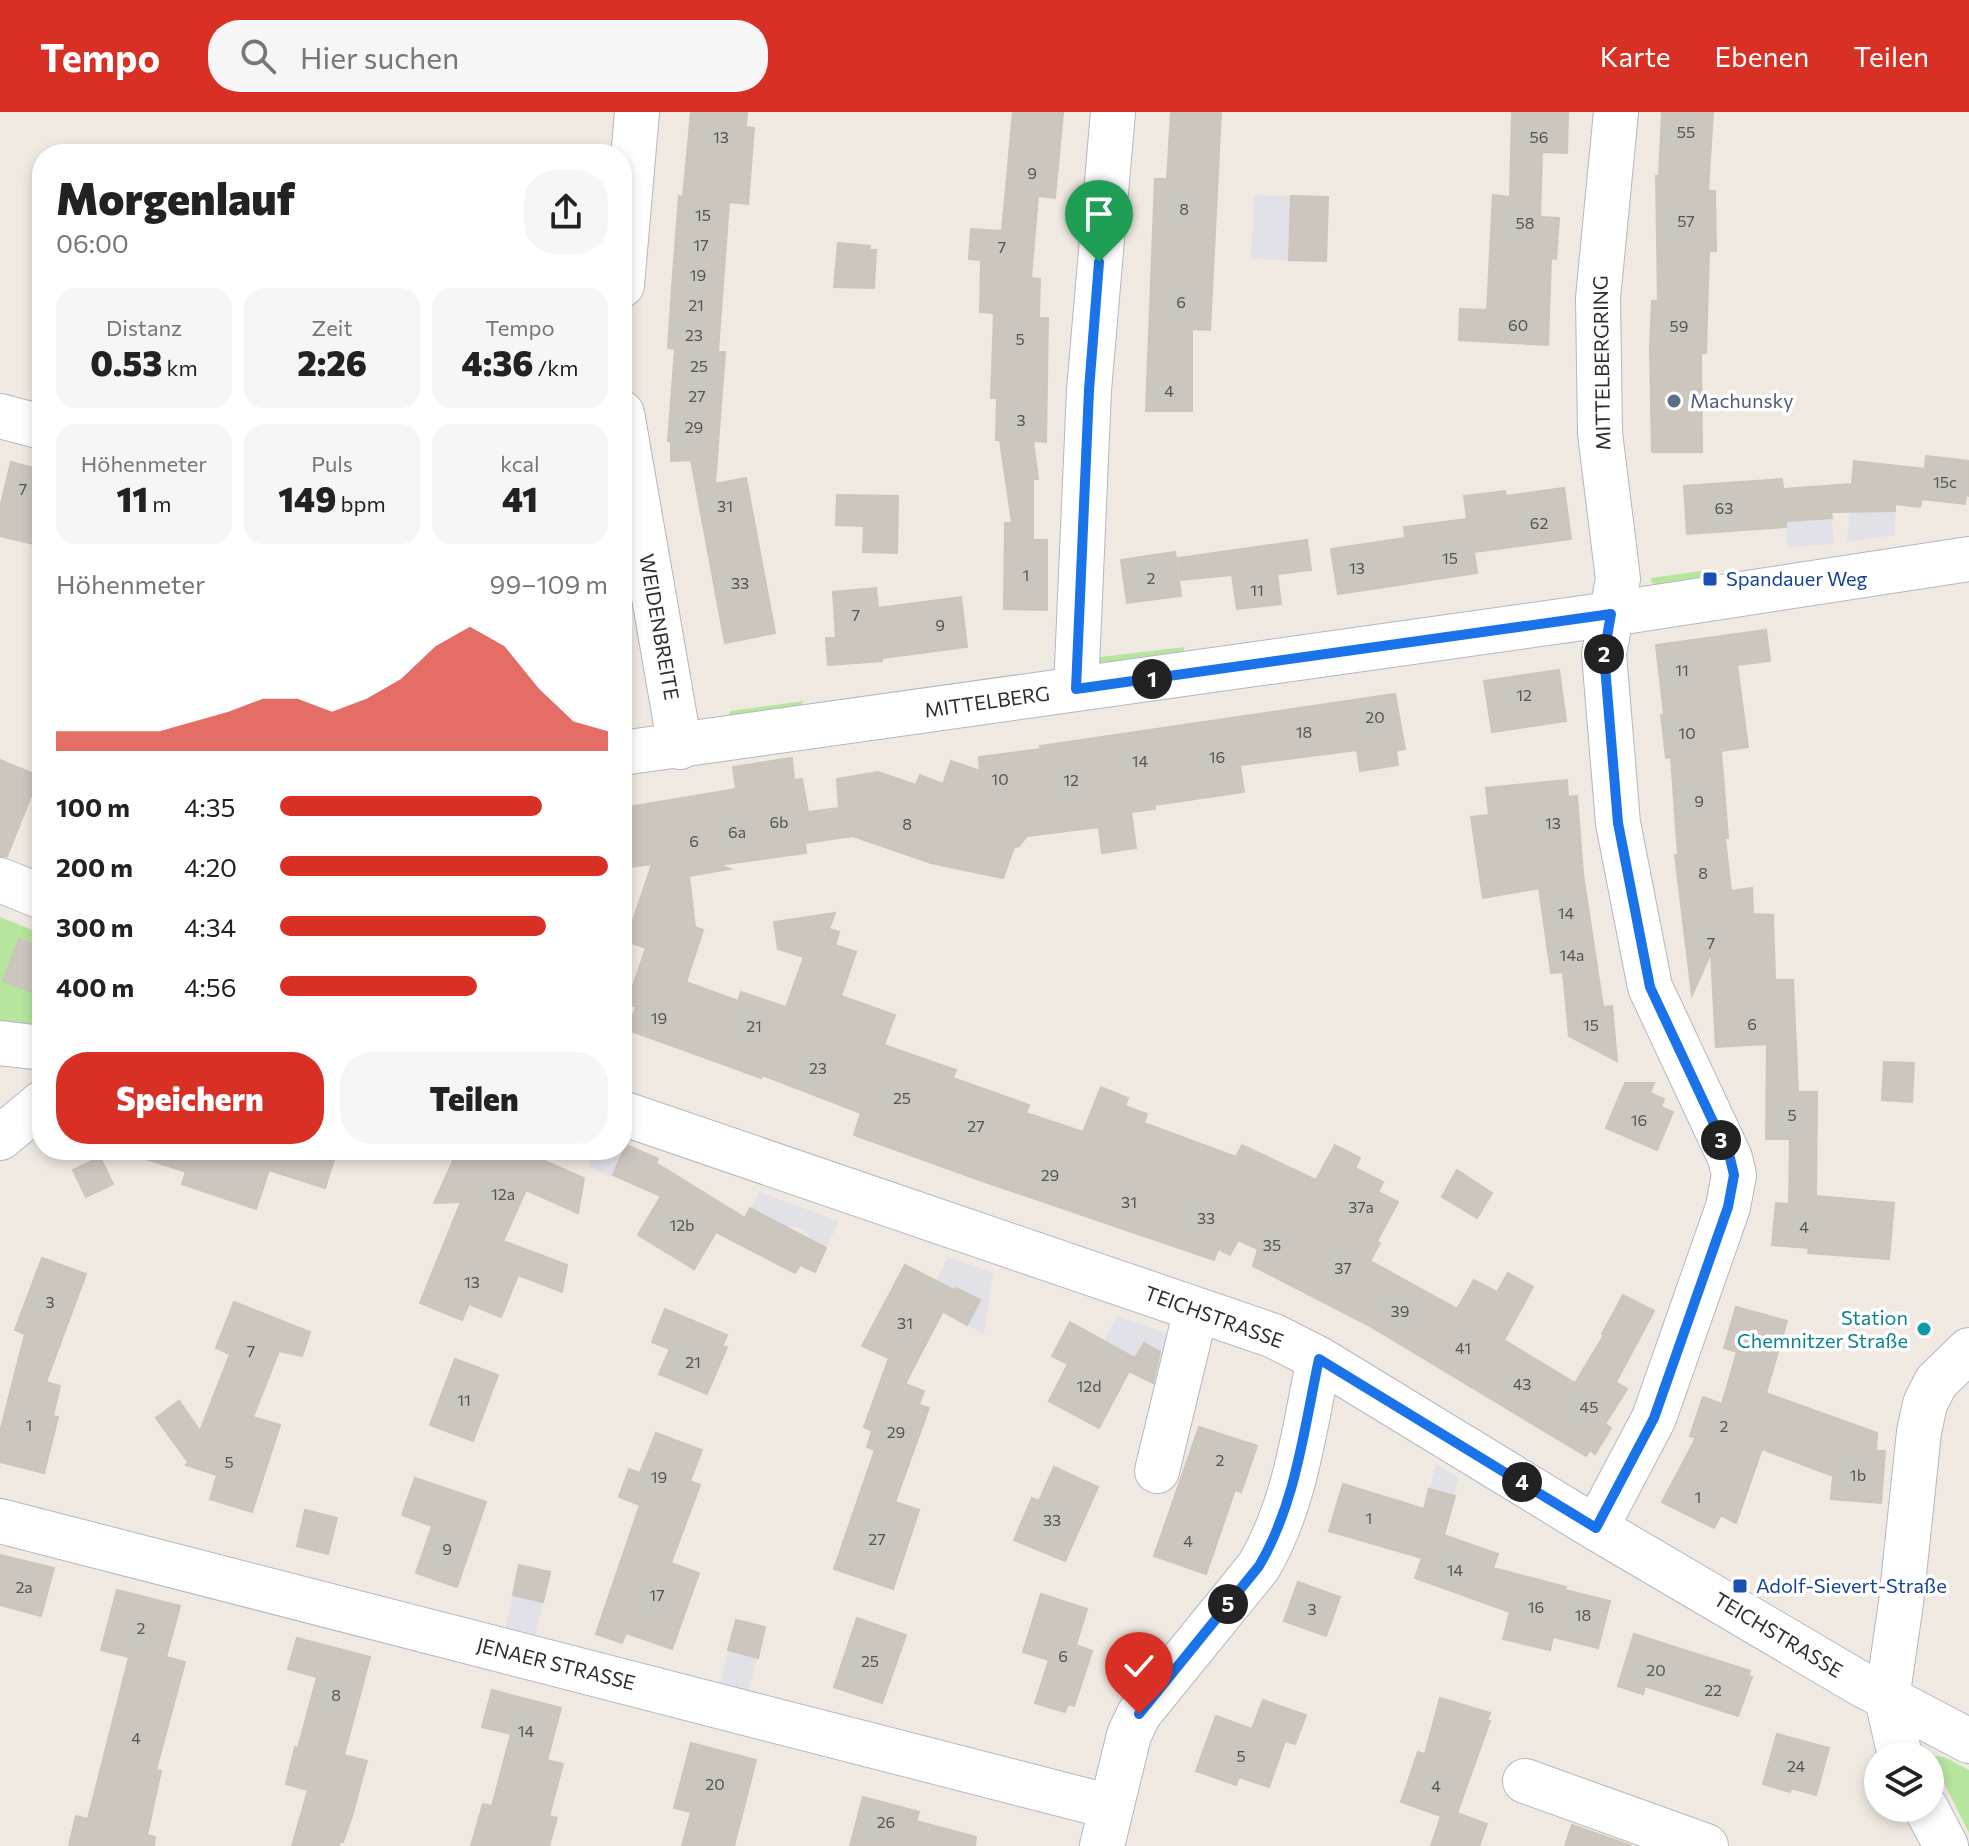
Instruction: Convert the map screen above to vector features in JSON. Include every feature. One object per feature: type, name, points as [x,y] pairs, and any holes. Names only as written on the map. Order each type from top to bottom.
[{"type":"street","points":[[632,170],[637,112]]},
{"type":"street","points":[[1076,689],[1089,390],[1113,112]]},
{"type":"street","name":"MITTELBERGRING","points":[[1596,1528],[1654,1418],[1728,1207],[1734,1175],[1730,1158],[1650,987],[1618,823],[1604,654],[1618,579],[1600,433],[1598,298],[1616,112]]},
{"type":"street","points":[[0,416],[32,424]]},
{"type":"street","name":"WEIDENBREITE","points":[[632,526],[635,560],[680,747]]},
{"type":"street","name":"MITTELBERG","points":[[632,752],[1611,614],[1969,559]]},
{"type":"street","points":[[0,880],[32,893]]},
{"type":"street","points":[[0,1043],[32,1047]]},
{"type":"street","points":[[0,1138],[32,1111]]},
{"type":"street","name":"TEICHSTRASSE","points":[[632,1116],[1274,1336],[1319,1359],[1596,1528],[1887,1699],[1969,1741]]},
{"type":"street","points":[[1157,1471],[1196,1310]]},
{"type":"street","points":[[1897,1742],[1887,1699],[1925,1404],[1936,1382],[1969,1350]]},
{"type":"street","points":[[1106,1827],[1129,1735],[1139,1714],[1259,1566],[1284,1518],[1319,1359]]},
{"type":"street","name":"JENAER STRASSE","points":[[0,1521],[1106,1827]]},
{"type":"street","points":[[1525,1781],[1706,1846]]},
{"type":"street","points":[[1933,1822],[1946,1846]]},
{"type":"shaded area","points":[[1254,195],[1328,197],[1326,261],[1251,259]]},
{"type":"shaded area","points":[[1853,482],[1896,483],[1895,535],[1847,542]]},
{"type":"shaded area","points":[[1829,486],[1834,544],[1788,547],[1783,489]]},
{"type":"shaded area","points":[[632,1147],[659,1157],[645,1189],[590,1168],[591,1160],[632,1160]]},
{"type":"shaded area","points":[[759,1192],[839,1221],[815,1272],[797,1263],[810,1235],[801,1229],[786,1226],[782,1259],[763,1257],[733,1241]]},
{"type":"shaded area","points":[[948,1257],[993,1273],[984,1334],[943,1312],[954,1290],[936,1281]]},
{"type":"shaded area","points":[[1117,1316],[1183,1339],[1161,1388],[1129,1371],[1102,1345]]},
{"type":"shaded area","points":[[1436,1464],[1459,1478],[1447,1522],[1422,1516]]},
{"type":"shaded area","points":[[519,1565],[550,1572],[535,1638],[505,1631]]},
{"type":"shaded area","points":[[736,1620],[765,1627],[748,1693],[719,1686]]},
{"type":"green space","points":[[1701,571],[1702,581],[1659,585],[1652,583],[1651,578]]},
{"type":"green space","points":[[1185,647],[1180,657],[1108,666],[1099,663],[1100,657]]},
{"type":"green space","points":[[804,701],[795,713],[729,716],[730,711]]},
{"type":"green space","points":[[0,917],[32,930],[32,1027],[0,1025]]},
{"type":"green space","points":[[1944,1757],[1969,1770],[1969,1833],[1944,1783]]},
{"type":"building","points":[[691,112],[747,112],[746,127],[754,128],[748,204],[729,202],[718,352],[725,352],[715,484],[746,478],[775,633],[725,643],[691,460],[671,461],[671,441],[668,441],[675,349],[668,348],[672,288],[679,196],[683,197]]},
{"type":"building","points":[[1013,112],[1063,112],[1055,198],[1038,196],[1031,278],[1040,279],[1039,318],[1048,318],[1046,442],[1033,441],[1038,479],[1033,479],[1033,540],[1047,540],[1047,610],[1004,609],[1005,523],[1012,523],[1000,440],[996,440],[997,398],[991,398],[994,313],[980,312],[981,260],[969,259],[971,229],[1002,231]]},
{"type":"building","points":[[1171,112],[1221,112],[1210,330],[1192,329],[1192,411],[1146,411],[1155,179],[1167,179]]},
{"type":"building","points":[[1512,112],[1568,112],[1567,153],[1542,152],[1540,217],[1559,218],[1556,259],[1551,258],[1548,345],[1459,340],[1460,309],[1487,310],[1493,195],[1510,197]]},
{"type":"building","points":[[1662,112],[1713,112],[1708,191],[1715,191],[1716,251],[1709,251],[1706,353],[1701,353],[1702,452],[1652,452],[1650,348],[1652,301],[1658,301],[1656,176],[1659,176]]},
{"type":"building","points":[[1291,196],[1328,197],[1326,261],[1289,260]]},
{"type":"building","points":[[838,243],[870,246],[869,250],[876,250],[874,288],[834,287]]},
{"type":"building","points":[[1926,456],[1969,461],[1969,496],[1966,495],[1965,504],[1922,499],[1920,507],[1895,504],[1895,511],[1831,512],[1832,518],[1786,521],[1786,527],[1687,534],[1684,486],[1782,479],[1783,489],[1852,484],[1854,461],[1925,469]]},
{"type":"building","points":[[11,462],[32,467],[32,544],[0,536],[0,508]]},
{"type":"building","points":[[1564,488],[1571,539],[1474,552],[1477,573],[1338,594],[1331,549],[1405,538],[1404,527],[1467,519],[1464,496],[1505,491],[1506,496]]},
{"type":"building","points":[[837,495],[898,496],[897,553],[863,552],[864,526],[836,525]]},
{"type":"building","points":[[1307,540],[1311,570],[1277,574],[1281,604],[1237,609],[1232,575],[1181,580],[1178,558]]},
{"type":"building","points":[[1175,552],[1181,596],[1127,603],[1121,560]]},
{"type":"building","points":[[876,588],[878,608],[961,597],[967,647],[882,658],[882,661],[828,665],[826,638],[836,638],[833,592]]},
{"type":"building","points":[[1766,630],[1770,661],[1737,665],[1748,747],[1721,751],[1731,891],[1752,888],[1753,914],[1773,915],[1775,980],[1793,980],[1798,1092],[1817,1092],[1816,1196],[1894,1203],[1889,1259],[1808,1253],[1809,1248],[1772,1245],[1776,1203],[1789,1204],[1790,1139],[1766,1139],[1767,1044],[1716,1047],[1711,953],[1692,995],[1675,855],[1678,855],[1671,757],[1666,758],[1656,645]]},
{"type":"building","points":[[1559,670],[1566,721],[1492,732],[1484,681]]},
{"type":"building","points":[[1395,694],[1405,749],[1396,751],[1398,765],[1360,771],[1357,750],[1240,765],[1244,792],[1154,805],[1155,809],[1131,812],[1136,848],[1102,853],[1099,827],[1027,836],[1019,846],[1014,847],[1003,878],[931,863],[853,836],[805,843],[806,853],[719,865],[730,869],[689,876],[695,927],[703,930],[686,982],[738,1001],[741,992],[786,1007],[804,957],[778,949],[774,922],[835,913],[829,929],[839,932],[835,945],[856,952],[841,996],[895,1015],[884,1045],[956,1070],[953,1078],[1029,1105],[1026,1113],[1083,1132],[1101,1087],[1128,1098],[1125,1106],[1147,1114],[1144,1123],[1236,1157],[1242,1145],[1316,1180],[1335,1145],[1360,1158],[1355,1168],[1383,1182],[1378,1192],[1398,1202],[1370,1261],[1457,1309],[1474,1280],[1497,1292],[1508,1273],[1533,1287],[1504,1340],[1575,1383],[1604,1335],[1623,1295],[1654,1311],[1616,1382],[1627,1389],[1605,1424],[1611,1428],[1595,1454],[1590,1450],[1586,1456],[1368,1325],[1253,1266],[1258,1249],[1238,1240],[1230,1255],[1218,1249],[1214,1260],[985,1182],[854,1135],[861,1113],[762,1075],[761,1078],[632,1031],[636,1007],[632,1005],[632,989],[646,948],[632,943],[632,923],[652,864],[632,867],[632,806],[736,789],[733,767],[792,758],[794,780],[802,779],[808,812],[839,808],[837,779],[878,772],[916,785],[920,775],[943,784],[951,761],[980,771],[979,757],[1041,749],[1040,746]]},
{"type":"building","points":[[0,760],[32,773],[32,794],[7,856],[0,856]]},
{"type":"building","points":[[1567,780],[1568,797],[1577,796],[1583,874],[1603,1007],[1612,1006],[1617,1061],[1569,1036],[1563,972],[1551,973],[1539,888],[1483,898],[1471,817],[1489,815],[1486,788]]},
{"type":"building","points":[[19,939],[32,944],[32,992],[3,981]]},
{"type":"building","points":[[1884,1062],[1914,1063],[1912,1102],[1882,1100]]},
{"type":"building","points":[[1625,1083],[1654,1083],[1650,1093],[1664,1099],[1661,1107],[1673,1112],[1657,1150],[1606,1128]]},
{"type":"building","points":[[632,1148],[658,1159],[656,1163],[745,1218],[750,1208],[826,1248],[815,1272],[800,1265],[795,1273],[716,1232],[694,1269],[638,1235],[661,1196],[613,1175],[620,1160],[632,1160]]},
{"type":"building","points":[[94,1160],[101,1160],[113,1184],[86,1197],[73,1170]]},
{"type":"building","points":[[150,1160],[334,1160],[325,1188],[269,1170],[256,1209],[182,1184],[186,1172]]},
{"type":"building","points":[[453,1160],[542,1160],[584,1178],[578,1213],[526,1190],[503,1241],[567,1265],[562,1292],[518,1275],[501,1317],[469,1304],[462,1320],[420,1303],[461,1202],[434,1203]]},
{"type":"building","points":[[1457,1170],[1492,1193],[1477,1218],[1442,1197]]},
{"type":"building","points":[[42,1258],[86,1274],[46,1382],[60,1386],[53,1416],[58,1417],[44,1473],[0,1462],[0,1432],[25,1334],[15,1330]]},
{"type":"building","points":[[905,1265],[954,1290],[905,1384],[924,1391],[919,1405],[929,1408],[895,1502],[919,1510],[893,1589],[834,1569],[875,1450],[867,1447],[872,1431],[864,1427],[889,1358],[862,1346]]},
{"type":"building","points":[[956,1288],[980,1300],[967,1325],[944,1312]]},
{"type":"building","points":[[234,1302],[310,1332],[302,1356],[279,1351],[253,1417],[280,1425],[252,1512],[210,1499],[217,1475],[186,1465],[188,1462],[156,1418],[179,1401],[200,1431],[230,1354],[216,1348]]},
{"type":"building","points":[[1736,1307],[1787,1321],[1766,1393],[1877,1433],[1876,1451],[1885,1451],[1881,1503],[1831,1499],[1833,1476],[1762,1449],[1736,1523],[1721,1515],[1714,1528],[1662,1502],[1696,1438],[1690,1436],[1703,1397],[1722,1404],[1737,1352],[1724,1348]]},
{"type":"building","points":[[665,1309],[727,1335],[722,1346],[727,1347],[707,1394],[659,1374],[670,1349],[652,1342]]},
{"type":"building","points":[[1070,1322],[1135,1358],[1144,1343],[1160,1352],[1153,1383],[1129,1371],[1099,1428],[1049,1401],[1068,1364],[1052,1356]]},
{"type":"building","points":[[455,1359],[498,1375],[473,1441],[430,1425]]},
{"type":"building","points":[[1199,1427],[1257,1446],[1241,1492],[1235,1490],[1206,1574],[1154,1556]]},
{"type":"building","points":[[656,1433],[702,1450],[690,1481],[700,1485],[671,1563],[699,1573],[672,1649],[626,1633],[622,1643],[596,1634],[640,1505],[619,1497],[629,1469],[640,1473]]},
{"type":"building","points":[[1054,1467],[1098,1487],[1065,1561],[1014,1540],[1032,1498],[1039,1501]]},
{"type":"building","points":[[415,1478],[486,1502],[457,1587],[416,1573],[432,1526],[402,1515]]},
{"type":"building","points":[[1343,1484],[1424,1509],[1429,1489],[1455,1496],[1444,1535],[1498,1554],[1493,1568],[1610,1601],[1598,1648],[1553,1637],[1550,1650],[1503,1639],[1510,1612],[1415,1578],[1422,1558],[1329,1531]]},
{"type":"building","points":[[305,1510],[337,1518],[328,1554],[297,1546]]},
{"type":"building","points":[[0,1555],[54,1568],[41,1616],[0,1605]]},
{"type":"building","points":[[519,1565],[550,1572],[543,1602],[513,1595]]},
{"type":"building","points":[[1298,1582],[1340,1597],[1326,1636],[1284,1621]]},
{"type":"building","points":[[117,1590],[180,1606],[166,1657],[185,1662],[156,1770],[161,1771],[147,1835],[155,1837],[154,1846],[69,1846],[76,1816],[88,1819],[129,1657],[101,1650]]},
{"type":"building","points":[[1041,1594],[1087,1609],[1076,1645],[1092,1651],[1074,1706],[1068,1704],[1065,1712],[1035,1703],[1049,1660],[1023,1652]]},
{"type":"building","points":[[857,1618],[906,1635],[882,1703],[834,1687]]},
{"type":"building","points":[[736,1620],[765,1627],[758,1658],[728,1650]]},
{"type":"building","points":[[1634,1634],[1750,1671],[1748,1676],[1752,1677],[1738,1716],[1645,1686],[1643,1694],[1618,1686]]},
{"type":"building","points":[[297,1638],[370,1657],[344,1755],[367,1761],[352,1816],[339,1846],[292,1846],[308,1790],[286,1784],[317,1677],[288,1669]]},
{"type":"building","points":[[492,1690],[561,1708],[547,1760],[563,1764],[549,1816],[557,1818],[549,1846],[471,1846],[483,1804],[492,1806],[511,1734],[482,1727]]},
{"type":"building","points":[[1440,1698],[1490,1713],[1487,1720],[1490,1721],[1457,1813],[1487,1824],[1479,1846],[1431,1846],[1441,1816],[1401,1802],[1418,1752],[1425,1754]]},
{"type":"building","points":[[1263,1700],[1306,1715],[1295,1744],[1285,1741],[1269,1787],[1239,1777],[1236,1785],[1196,1771],[1216,1716],[1252,1729]]},
{"type":"building","points":[[1777,1734],[1829,1748],[1816,1795],[1763,1784]]},
{"type":"building","points":[[691,1743],[756,1760],[734,1846],[682,1846],[691,1812],[674,1808]]},
{"type":"building","points":[[863,1797],[919,1812],[916,1821],[976,1837],[975,1846],[850,1846]]},
{"type":"building","points":[[1572,1825],[1632,1846],[1565,1846]]},
{"type":"place","name":"Machunsky","points":[[1674,401]]},
{"type":"place","name":"Spandauer Weg","points":[[1710,579]]},
{"type":"place","name":"Station Chemnitzer Straße","points":[[1924,1329]]},
{"type":"place","name":"Adolf-Sievert-Straße","points":[[1740,1586]]},
{"type":"route","points":[[1099,262],[1089,390],[1076,689],[1611,614],[1604,654],[1618,823],[1650,987],[1730,1158],[1734,1175],[1728,1207],[1654,1418],[1596,1528],[1319,1359],[1284,1518],[1273,1542],[1259,1566],[1139,1714]]}]
